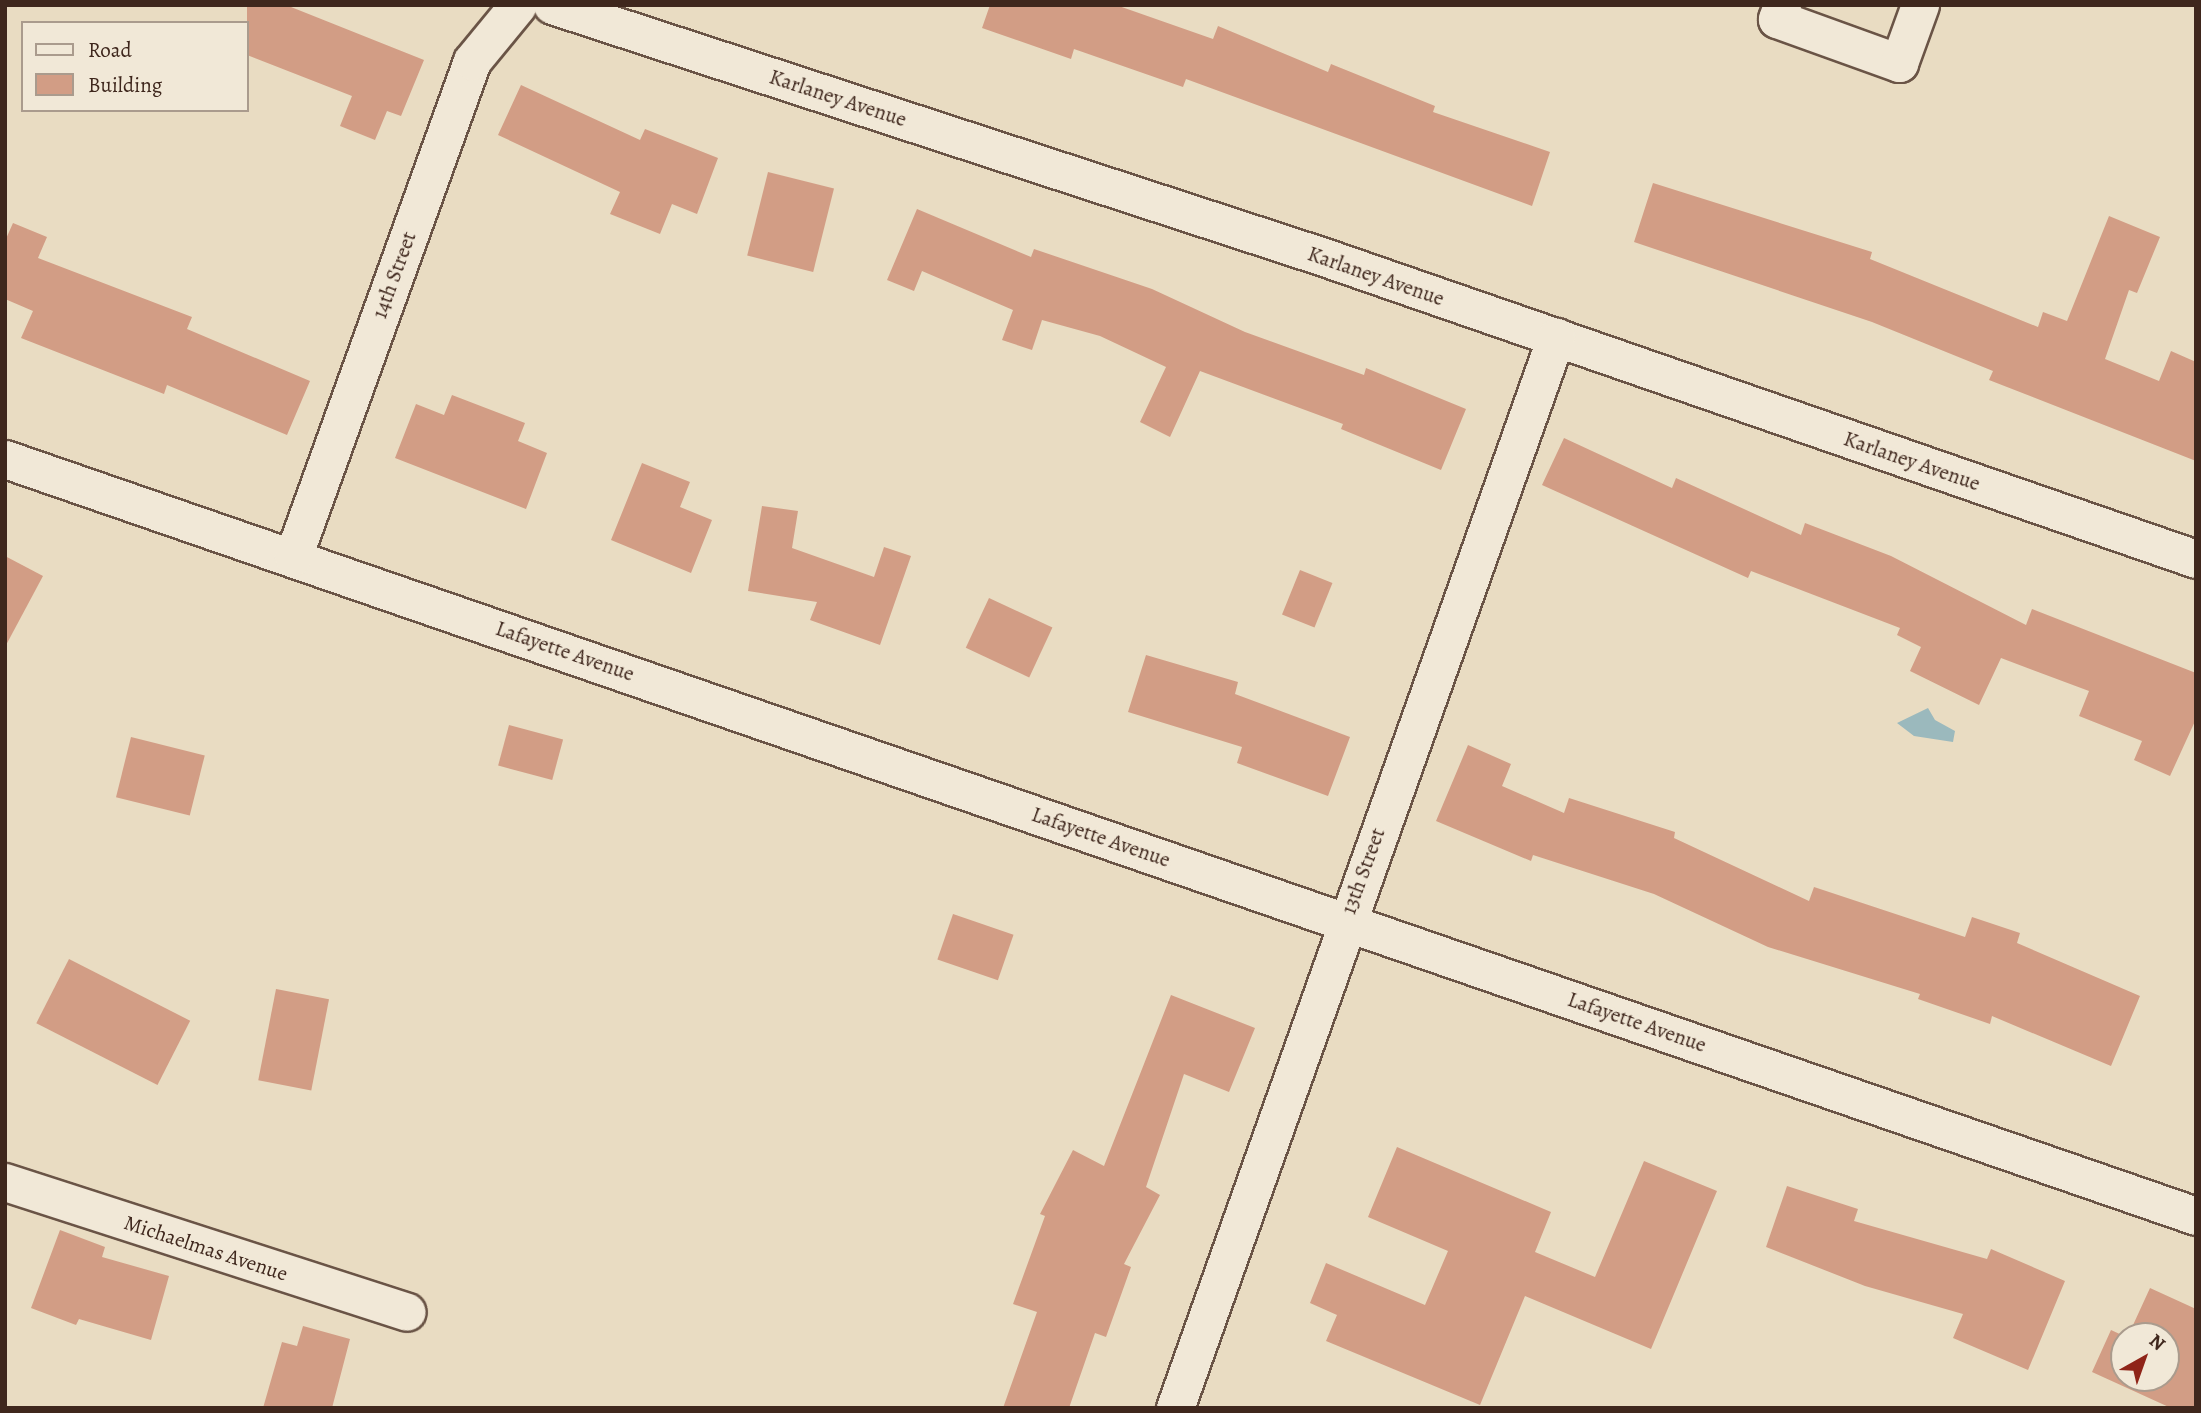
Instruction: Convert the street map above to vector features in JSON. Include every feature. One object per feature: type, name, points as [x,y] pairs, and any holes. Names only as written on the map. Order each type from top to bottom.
[{"type":"street","name":"14th Street","points":[[293,557],[472,61],[518,5]]},
{"type":"street","name":"Karlaney Avenue","points":[[552,5],[1556,337],[2196,559]]},
{"type":"street","points":[[1782,5],[1777,19],[1899,63],[1920,5]]},
{"type":"street","name":"13th Street","points":[[1175,1408],[1345,921],[1556,337]]},
{"type":"street","name":"Lafayette Avenue","points":[[5,459],[2196,1216]]},
{"type":"street","name":"Michaelmas Avenue","points":[[5,1182],[407,1312]]},
{"type":"water","points":[[1928,708],[1935,720],[1955,731],[1953,742],[1914,736],[1897,723]]},
{"type":"building","points":[[247,5],[286,5],[424,60],[401,116],[387,111],[375,140],[340,126],[352,96],[248,55]]},
{"type":"building","points":[[990,5],[1116,5],[1213,39],[1218,26],[1328,72],[1331,64],[1435,106],[1433,112],[1550,152],[1532,206],[1186,79],[1183,87],[1074,49],[1071,59],[982,28]]},
{"type":"building","points":[[521,85],[640,140],[645,129],[718,158],[697,214],[672,204],[660,234],[610,214],[620,192],[498,135]]},
{"type":"building","points":[[768,172],[834,188],[813,272],[747,255]]},
{"type":"building","points":[[1653,183],[1872,252],[1870,259],[2038,327],[2043,312],[2067,321],[2109,216],[2160,237],[2137,293],[2129,290],[2105,359],[2159,381],[2171,351],[2196,362],[2196,461],[1989,380],[1993,371],[1872,322],[1634,242]]},
{"type":"building","points":[[917,209],[1031,257],[1034,249],[1152,289],[1245,332],[1364,375],[1366,368],[1466,409],[1441,470],[1341,429],[1343,424],[1200,371],[1170,437],[1140,422],[1166,367],[1100,336],[1042,320],[1032,350],[1002,340],[1013,310],[922,271],[914,291],[887,280]]},
{"type":"building","points":[[13,223],[47,237],[38,258],[192,317],[187,329],[310,381],[287,435],[167,385],[164,394],[21,338],[33,311],[5,299],[5,241]]},
{"type":"building","points":[[452,395],[525,423],[518,441],[547,453],[526,509],[395,458],[416,404],[444,415]]},
{"type":"building","points":[[1564,438],[1672,488],[1676,478],[1801,535],[1805,523],[1891,556],[2026,625],[2032,609],[2196,673],[2196,719],[2170,776],[2134,760],[2142,741],[2079,716],[2089,691],[2001,658],[1979,705],[1910,671],[1921,647],[1897,635],[1900,628],[1751,571],[1748,578],[1542,485]]},
{"type":"building","points":[[642,463],[690,482],[680,507],[712,520],[691,573],[611,540]]},
{"type":"building","points":[[762,506],[798,511],[792,548],[874,577],[884,547],[911,556],[880,645],[810,620],[817,602],[748,591]]},
{"type":"building","points":[[5,556],[43,576],[5,647]]},
{"type":"building","points":[[1300,570],[1332,583],[1314,628],[1282,615]]},
{"type":"building","points":[[989,598],[1052,628],[1029,677],[966,648]]},
{"type":"building","points":[[1146,655],[1238,682],[1235,694],[1350,737],[1328,796],[1237,763],[1242,747],[1128,712]]},
{"type":"building","points":[[509,725],[563,739],[552,780],[498,766]]},
{"type":"building","points":[[131,737],[205,755],[190,816],[116,797]]},
{"type":"building","points":[[1468,745],[1511,764],[1502,786],[1564,813],[1569,798],[1675,832],[1674,838],[1809,901],[1814,887],[1965,937],[1972,917],[2020,933],[2017,943],[2140,996],[2111,1066],[1992,1016],[1990,1024],[1918,999],[1920,994],[1768,947],[1654,894],[1533,855],[1531,861],[1436,821]]},
{"type":"building","points":[[953,914],[1014,935],[998,980],[937,959]]},
{"type":"building","points":[[69,959],[190,1021],[157,1085],[36,1023]]},
{"type":"building","points":[[276,989],[329,999],[311,1091],[258,1080]]},
{"type":"building","points":[[1171,995],[1255,1028],[1229,1092],[1184,1074],[1146,1187],[1160,1195],[1124,1264],[1131,1267],[1106,1337],[1095,1333],[1069,1408],[1003,1408],[1037,1312],[1013,1304],[1045,1216],[1040,1214],[1073,1150],[1104,1166]]},
{"type":"building","points":[[1397,1147],[1551,1212],[1535,1252],[1595,1277],[1644,1161],[1717,1191],[1651,1349],[1525,1296],[1480,1405],[1326,1341],[1337,1315],[1310,1303],[1326,1263],[1425,1305],[1448,1251],[1368,1217]]},
{"type":"building","points":[[1787,1186],[1858,1209],[1854,1221],[1987,1259],[1991,1249],[2065,1281],[2028,1370],[1953,1338],[1963,1314],[1865,1286],[1766,1247]]},
{"type":"building","points":[[60,1230],[105,1247],[102,1257],[169,1276],[151,1340],[79,1319],[76,1325],[31,1308]]},
{"type":"building","points":[[2150,1288],[2196,1309],[2196,1408],[2171,1408],[2136,1392],[2180,1392],[2180,1322],[2134,1322]]},
{"type":"building","points":[[303,1326],[350,1339],[332,1408],[263,1408],[282,1342],[297,1346]]},
{"type":"building","points":[[2110,1332],[2110,1380],[2092,1372]]}]
